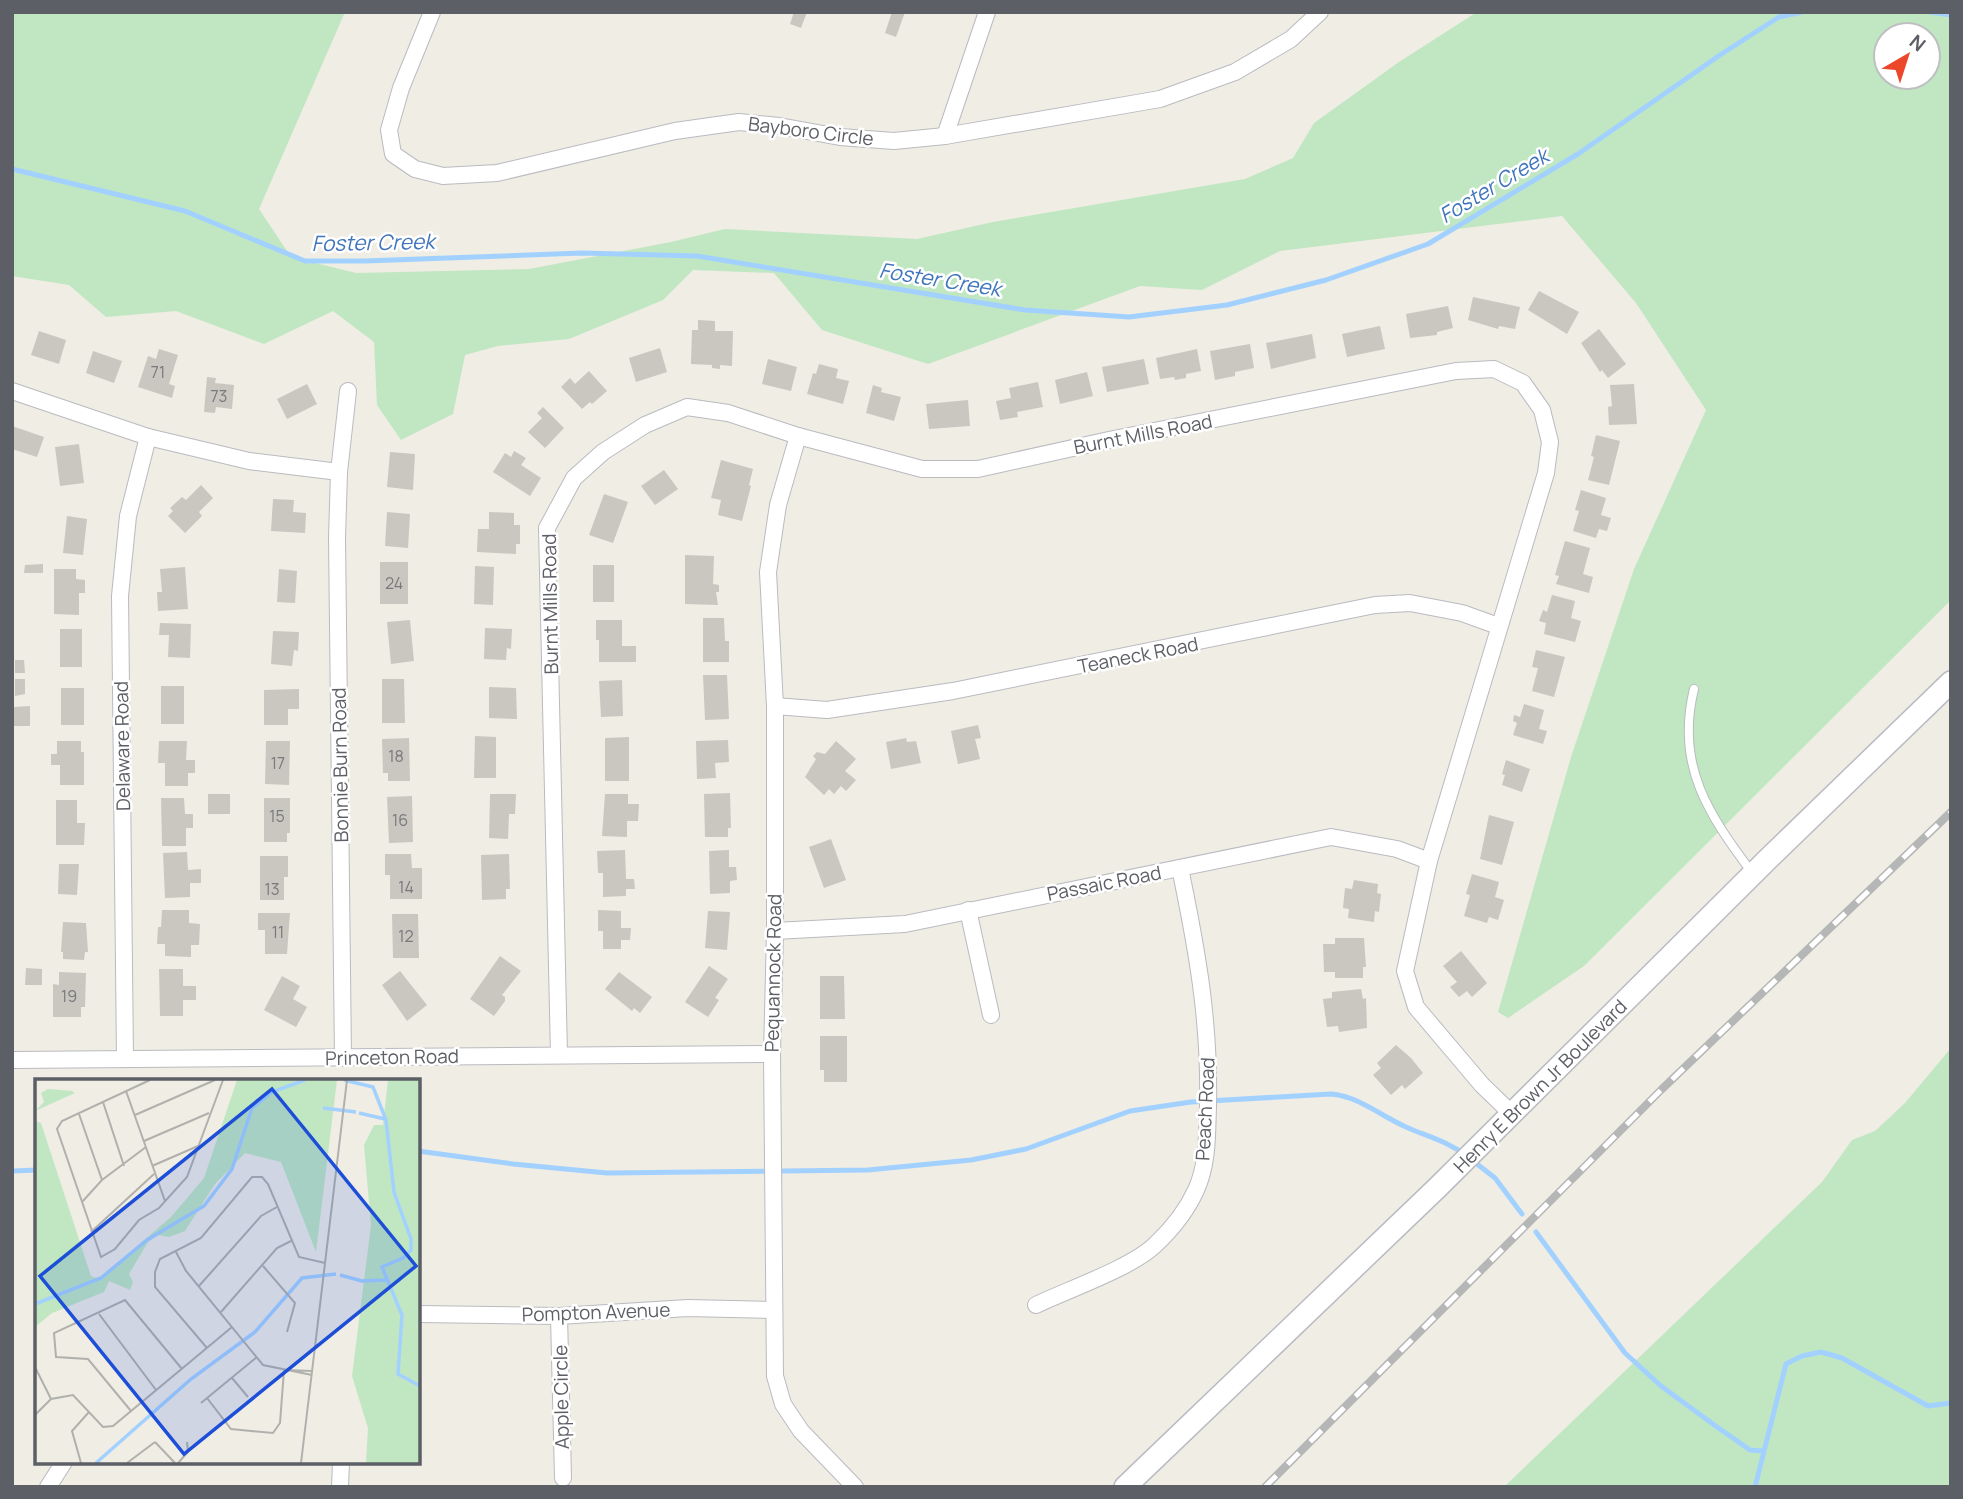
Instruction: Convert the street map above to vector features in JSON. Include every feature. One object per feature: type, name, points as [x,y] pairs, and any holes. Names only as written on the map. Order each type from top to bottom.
[{"type":"main road","name":"Henry E Brown Jr Boulevard","points":[[1125,1487],[1511,1114],[1752,874],[1951,682]]},
{"type":"street","name":"Bayboro Circle","points":[[432,12],[401,88],[389,130],[393,154],[415,169],[443,176],[497,173],[676,131],[740,122],[894,141],[946,136],[1160,100],[1235,72],[1291,39],[1320,12]]},
{"type":"street","points":[[946,136],[986,12]]},
{"type":"street","name":"Burnt Mills Road","points":[[559,1055],[547,528],[574,478],[603,452],[645,425],[687,407],[728,412],[799,436],[922,469],[978,469],[1456,370],[1494,369],[1522,383],[1542,410],[1550,442],[1546,474],[1498,626],[1430,861],[1405,971],[1416,1007],[1482,1085],[1511,1114]]},
{"type":"street","points":[[12,391],[148,436],[249,461],[339,472]]},
{"type":"street","name":"Bonnie Burn Road","points":[[343,1058],[338,552],[339,472],[348,391]]},
{"type":"street","name":"Delaware Road","points":[[125,1059],[120,596],[128,516],[148,436]]},
{"type":"street","name":"Pequannock Road","points":[[799,436],[778,505],[768,572],[775,706],[772,1054],[775,1376],[783,1404],[801,1431],[855,1487]]},
{"type":"street","name":"Teaneck Road","points":[[775,706],[827,710],[953,691],[1375,606],[1410,603],[1462,613],[1498,626]]},
{"type":"street","name":"Passaic Road","points":[[775,930],[905,924],[1331,837],[1397,849],[1430,861]]},
{"type":"street","name":"Peach Road","points":[[1036,1305],[1122,1266],[1153,1248],[1173,1226],[1196,1189],[1205,1160],[1209,1063],[1199,959],[1180,868]]},
{"type":"street","points":[[968,911],[991,1015]]},
{"type":"street","name":"Princeton Road","points":[[12,1060],[772,1054]]},
{"type":"street","name":"Pompton Avenue","points":[[420,1314],[559,1316],[688,1308],[774,1310]]},
{"type":"street","name":"Apple Circle","points":[[559,1316],[563,1478]]},
{"type":"street","points":[[48,1487],[63,1464]]},
{"type":"street","points":[[340,1487],[341,1464]]},
{"type":"lane","points":[[1694,689],[1688,713],[1689,756],[1697,786],[1712,815],[1752,874]]},
{"type":"green space","points":[[12,12],[345,12],[259,209],[291,257],[356,273],[529,269],[725,229],[917,239],[993,222],[1245,179],[1293,158],[1314,123],[1399,62],[1477,12],[1951,12],[1951,600],[1584,966],[1508,1018],[1498,1012],[1571,757],[1634,569],[1706,410],[1636,303],[1562,216],[1280,251],[1202,290],[1140,286],[928,364],[822,330],[774,273],[693,270],[663,300],[569,339],[498,346],[465,355],[453,414],[401,440],[377,405],[374,342],[333,311],[264,344],[176,311],[106,317],[69,285],[12,276]]},
{"type":"green space","points":[[1951,1048],[1951,1487],[1504,1487],[1822,1182],[1852,1140],[1875,1131],[1905,1103]]},
{"type":"building","points":[[794,12],[807,12],[801,28],[790,24]]},
{"type":"building","points":[[892,12],[905,12],[896,37],[885,33]]},
{"type":"building","points":[[1539,291],[1579,312],[1567,334],[1528,310]]},
{"type":"building","points":[[1473,297],[1520,307],[1515,329],[1499,326],[1498,329],[1468,320]]},
{"type":"building","points":[[1448,306],[1453,328],[1437,332],[1437,335],[1410,338],[1406,314]]},
{"type":"building","points":[[698,320],[715,321],[715,331],[733,331],[732,366],[720,365],[720,369],[712,368],[712,365],[691,364],[692,330],[698,330]]},
{"type":"building","points":[[1380,326],[1385,349],[1347,357],[1342,334]]},
{"type":"building","points":[[1599,329],[1626,364],[1608,378],[1602,370],[1600,372],[1581,343]]},
{"type":"building","points":[[39,331],[66,340],[59,364],[31,355]]},
{"type":"building","points":[[1312,334],[1316,358],[1271,369],[1266,343]]},
{"type":"building","points":[[1250,344],[1254,368],[1215,380],[1210,351]]},
{"type":"building","points":[[660,348],[667,372],[636,382],[629,358]]},
{"type":"building","points":[[159,349],[178,355],[169,384],[175,386],[172,398],[138,387],[148,356],[156,359]]},
{"type":"building","points":[[1197,349],[1201,371],[1186,374],[1186,378],[1160,379],[1156,358]]},
{"type":"building","points":[[93,351],[122,361],[114,383],[86,373]]},
{"type":"building","points":[[768,359],[797,367],[791,391],[762,384]]},
{"type":"building","points":[[1144,359],[1149,384],[1107,392],[1102,367]]},
{"type":"building","points":[[819,364],[838,369],[836,378],[849,381],[843,404],[807,394],[813,373],[816,374]]},
{"type":"building","points":[[589,371],[607,391],[582,409],[561,387],[570,378],[575,384]]},
{"type":"building","points":[[1087,372],[1093,396],[1060,404],[1055,380]]},
{"type":"building","points":[[207,377],[216,378],[215,383],[234,385],[232,409],[216,407],[215,413],[204,412]]},
{"type":"building","points":[[1038,382],[1043,407],[1017,412],[1018,417],[1000,420],[996,401],[1011,398],[1009,388]]},
{"type":"building","points":[[307,384],[317,404],[287,419],[277,399]]},
{"type":"building","points":[[1634,384],[1637,424],[1609,425],[1608,407],[1612,406],[1610,385]]},
{"type":"building","points":[[873,385],[882,388],[881,392],[901,397],[894,421],[866,413]]},
{"type":"building","points":[[968,400],[970,426],[929,429],[926,404]]},
{"type":"building","points":[[543,407],[564,428],[545,448],[528,432],[542,418],[537,413]]},
{"type":"building","points":[[12,426],[44,437],[37,457],[12,449]]},
{"type":"building","points":[[1596,435],[1620,441],[1609,485],[1588,480]]},
{"type":"building","points":[[79,444],[84,483],[60,486],[55,447]]},
{"type":"building","points":[[514,451],[526,458],[521,465],[541,478],[530,496],[493,472],[505,453],[511,457]]},
{"type":"building","points":[[390,452],[415,454],[413,490],[387,487]]},
{"type":"building","points":[[721,460],[753,469],[742,521],[718,515],[721,500],[711,498]]},
{"type":"building","points":[[664,470],[678,489],[655,505],[641,486]]},
{"type":"building","points":[[201,485],[213,498],[199,512],[202,516],[185,533],[168,516],[173,511],[170,508],[182,497],[186,500]]},
{"type":"building","points":[[1581,490],[1606,498],[1601,515],[1611,518],[1607,531],[1599,529],[1596,538],[1573,531]]},
{"type":"building","points":[[604,494],[628,502],[613,543],[589,535]]},
{"type":"building","points":[[273,499],[294,500],[293,512],[306,513],[305,533],[271,531]]},
{"type":"building","points":[[387,512],[410,514],[408,548],[385,546]]},
{"type":"building","points":[[489,512],[514,513],[514,525],[520,525],[520,544],[516,544],[516,554],[477,552],[478,529],[489,529]]},
{"type":"building","points":[[67,516],[87,519],[83,555],[63,553]]},
{"type":"building","points":[[1565,541],[1590,548],[1583,574],[1593,577],[1589,593],[1556,584],[1559,576],[1555,575]]},
{"type":"building","points":[[685,555],[714,556],[713,584],[719,585],[719,592],[716,592],[718,605],[685,604]]},
{"type":"building","points":[[380,562],[408,562],[408,604],[380,604]]},
{"type":"building","points":[[43,564],[43,573],[24,573],[25,565]]},
{"type":"building","points":[[593,565],[614,565],[614,602],[593,602]]},
{"type":"building","points":[[475,566],[494,567],[493,605],[474,604]]},
{"type":"building","points":[[185,567],[188,609],[158,611],[157,592],[162,592],[160,569]]},
{"type":"building","points":[[54,569],[76,569],[76,579],[85,580],[85,593],[79,593],[79,615],[54,614]]},
{"type":"building","points":[[279,569],[297,571],[295,603],[277,602]]},
{"type":"building","points":[[1552,595],[1575,601],[1571,618],[1581,621],[1575,642],[1544,634],[1546,623],[1539,621],[1543,610],[1547,612]]},
{"type":"building","points":[[703,618],[724,618],[725,641],[729,641],[729,662],[703,662]]},
{"type":"building","points":[[410,620],[414,661],[391,664],[387,622]]},
{"type":"building","points":[[596,620],[622,620],[622,646],[636,646],[636,662],[599,662]]},
{"type":"building","points":[[160,623],[191,624],[190,658],[168,657],[169,635],[159,635]]},
{"type":"building","points":[[485,628],[512,629],[511,649],[507,648],[506,660],[484,659]]},
{"type":"building","points":[[60,629],[82,629],[82,667],[60,667]]},
{"type":"building","points":[[273,631],[299,632],[298,651],[294,650],[292,666],[271,664]]},
{"type":"building","points":[[1536,650],[1565,657],[1554,697],[1532,691],[1538,668],[1532,667]]},
{"type":"building","points":[[15,660],[24,660],[25,673],[15,673]]},
{"type":"building","points":[[703,675],[727,675],[729,719],[705,720]]},
{"type":"building","points":[[15,679],[25,679],[25,694],[15,696]]},
{"type":"building","points":[[382,679],[404,679],[405,723],[382,723]]},
{"type":"building","points":[[622,680],[623,716],[601,717],[599,681]]},
{"type":"building","points":[[161,686],[184,686],[184,724],[161,724]]},
{"type":"building","points":[[489,687],[516,688],[517,719],[489,718]]},
{"type":"building","points":[[61,688],[84,688],[84,725],[61,725]]},
{"type":"building","points":[[299,689],[299,709],[288,709],[288,725],[264,725],[264,690]]},
{"type":"building","points":[[1524,704],[1544,710],[1539,729],[1547,731],[1543,744],[1513,735],[1517,723],[1513,721],[1514,715],[1520,717]]},
{"type":"building","points":[[30,706],[30,726],[14,726],[14,707]]},
{"type":"building","points":[[978,725],[981,738],[975,739],[980,759],[958,764],[951,731]]},
{"type":"building","points":[[475,736],[496,737],[496,778],[474,778]]},
{"type":"building","points":[[629,737],[629,781],[605,781],[605,738]]},
{"type":"building","points":[[409,738],[410,781],[388,781],[388,773],[383,773],[382,739]]},
{"type":"building","points":[[906,738],[907,742],[916,741],[921,763],[891,769],[886,742]]},
{"type":"building","points":[[728,740],[729,762],[715,763],[716,778],[697,779],[696,741]]},
{"type":"building","points":[[57,741],[81,741],[81,752],[84,752],[84,785],[60,785],[60,765],[51,765],[51,754],[57,754]]},
{"type":"building","points":[[159,741],[187,741],[186,760],[195,760],[195,773],[188,773],[188,786],[165,786],[165,763],[158,763]]},
{"type":"building","points":[[266,741],[290,741],[289,785],[265,784]]},
{"type":"building","points":[[836,741],[856,759],[845,771],[856,780],[846,791],[841,786],[834,794],[829,789],[824,795],[805,777],[816,759],[813,756],[817,752],[825,754]]},
{"type":"building","points":[[1506,760],[1530,769],[1522,792],[1502,785]]},
{"type":"building","points":[[730,793],[731,828],[728,828],[728,837],[705,837],[704,794]]},
{"type":"building","points":[[208,794],[230,794],[230,814],[208,814]]},
{"type":"building","points":[[490,794],[516,794],[515,814],[509,814],[508,839],[489,838]]},
{"type":"building","points":[[605,794],[628,794],[628,804],[639,804],[638,821],[627,821],[627,837],[602,836]]},
{"type":"building","points":[[412,796],[413,842],[389,843],[387,797]]},
{"type":"building","points":[[161,798],[184,798],[185,814],[193,814],[193,828],[186,828],[186,846],[162,846]]},
{"type":"building","points":[[264,798],[290,798],[290,833],[287,833],[287,842],[264,842]]},
{"type":"building","points":[[56,800],[77,800],[77,823],[85,823],[84,845],[56,845]]},
{"type":"building","points":[[1489,815],[1514,822],[1502,865],[1480,859]]},
{"type":"building","points":[[831,839],[846,880],[824,888],[809,847]]},
{"type":"building","points":[[625,850],[626,879],[634,879],[635,889],[626,889],[626,896],[603,897],[603,873],[598,873],[597,851]]},
{"type":"building","points":[[729,850],[729,867],[736,867],[737,880],[730,881],[730,893],[710,894],[709,851]]},
{"type":"building","points":[[187,852],[188,870],[201,869],[201,883],[190,883],[190,897],[165,898],[163,853]]},
{"type":"building","points":[[385,854],[411,854],[412,868],[422,868],[422,899],[390,899],[390,875],[385,875]]},
{"type":"building","points":[[509,854],[510,889],[506,889],[506,899],[482,900],[481,855]]},
{"type":"building","points":[[260,856],[288,856],[284,900],[260,900]]},
{"type":"building","points":[[59,864],[79,864],[77,895],[58,894]]},
{"type":"building","points":[[1472,874],[1499,882],[1495,897],[1504,900],[1498,920],[1489,917],[1487,923],[1464,916],[1470,895],[1466,894]]},
{"type":"building","points":[[1354,880],[1378,884],[1377,893],[1381,894],[1379,912],[1375,911],[1374,922],[1348,918],[1349,909],[1343,908],[1345,888],[1352,889]]},
{"type":"building","points":[[162,910],[189,910],[189,923],[200,924],[199,945],[191,945],[191,957],[165,956],[165,944],[157,944]]},
{"type":"building","points":[[598,910],[621,911],[621,928],[631,928],[630,940],[621,940],[621,949],[603,949],[603,931],[598,931]]},
{"type":"building","points":[[708,911],[730,912],[727,950],[705,948]]},
{"type":"building","points":[[258,913],[290,913],[287,954],[265,954],[265,930],[258,930]]},
{"type":"building","points":[[392,914],[418,914],[419,958],[393,958]]},
{"type":"building","points":[[63,922],[86,923],[88,952],[85,952],[84,960],[63,959]]},
{"type":"building","points":[[1335,938],[1364,938],[1366,967],[1363,967],[1363,978],[1335,978],[1335,972],[1324,972],[1323,944],[1335,944]]},
{"type":"building","points":[[1461,951],[1487,983],[1472,997],[1467,991],[1459,997],[1450,987],[1457,982],[1443,966]]},
{"type":"building","points":[[500,956],[521,971],[502,995],[505,1001],[494,1016],[470,999]]},
{"type":"building","points":[[709,966],[728,979],[715,998],[719,1000],[708,1017],[685,1002]]},
{"type":"building","points":[[26,968],[42,969],[42,985],[25,985]]},
{"type":"building","points":[[159,969],[183,969],[183,986],[196,986],[196,1000],[183,1000],[183,1016],[160,1016]]},
{"type":"building","points":[[400,971],[427,1005],[407,1021],[382,985]]},
{"type":"building","points":[[59,972],[86,973],[85,1007],[81,1007],[81,1017],[53,1017],[53,984],[59,985]]},
{"type":"building","points":[[619,972],[652,997],[640,1013],[634,1008],[632,1011],[605,989]]},
{"type":"building","points":[[282,976],[300,986],[293,999],[307,1007],[296,1027],[264,1010]]},
{"type":"building","points":[[820,976],[844,976],[845,1019],[820,1019]]},
{"type":"building","points":[[1361,989],[1363,999],[1366,998],[1367,1028],[1339,1032],[1338,1026],[1327,1027],[1323,999],[1332,998],[1332,992]]},
{"type":"building","points":[[820,1036],[847,1036],[847,1082],[824,1082],[824,1070],[820,1070]]},
{"type":"building","points":[[1396,1045],[1423,1073],[1405,1089],[1402,1085],[1391,1095],[1373,1075],[1381,1068],[1377,1063]]},
{"type":"waterway","name":"Foster Creek","points":[[12,169],[185,211],[305,261],[582,253],[697,256],[1025,310],[1129,317],[1227,305],[1326,280],[1428,244],[1578,154],[1779,17],[1802,12]]},
{"type":"waterway","name":"Foster Creek","points":[[1930,12],[1951,15]]},
{"type":"waterway","points":[[420,1151],[607,1173],[868,1170],[971,1160],[1026,1149],[1130,1111],[1191,1102],[1331,1094],[1360,1102],[1465,1155]]},
{"type":"waterway","points":[[1472,1160],[1495,1178],[1522,1214]]},
{"type":"waterway","points":[[12,1171],[35,1170]]},
{"type":"waterway","points":[[1536,1232],[1625,1353],[1661,1386],[1717,1427],[1750,1450],[1763,1451]]},
{"type":"waterway","name":"Foster Creek","points":[[1755,1487],[1786,1364],[1802,1356],[1821,1352],[1842,1358],[1928,1406],[1951,1403]]},
{"type":"railway","points":[[1265,1487],[1661,1090],[1951,812]]}]
